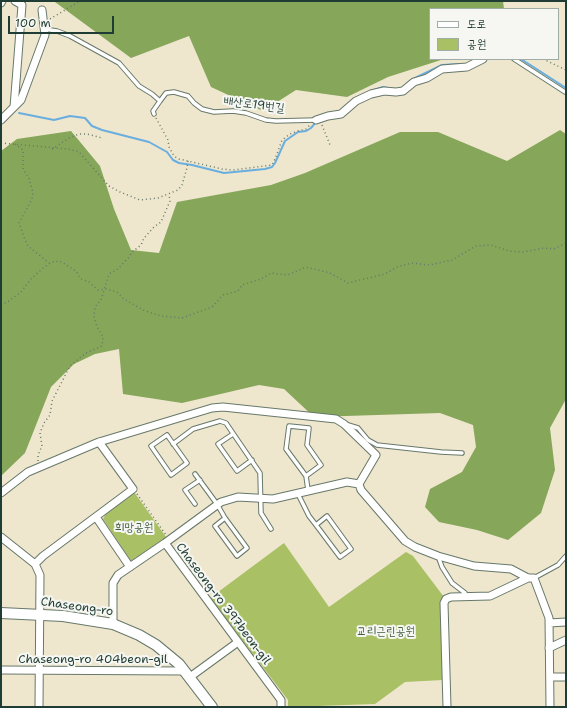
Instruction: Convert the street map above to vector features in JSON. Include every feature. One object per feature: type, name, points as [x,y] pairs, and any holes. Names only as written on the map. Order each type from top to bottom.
[{"type":"main road","name":"Chaseong-ro","points":[[1,613],[64,616],[113,624],[139,634],[156,644],[174,658],[188,674],[212,707]]},
{"type":"street","points":[[14,107],[22,5],[15,1]]},
{"type":"street","points":[[1,120],[21,100],[45,35],[42,10]]},
{"type":"street","name":"배산로19번길","points":[[317,120],[328,116],[341,114],[356,101],[371,94],[384,91],[403,91],[414,82],[427,78],[442,69],[467,67],[481,60]]},
{"type":"street","points":[[1,493],[28,472],[99,442],[217,407],[336,419],[344,424],[376,455],[359,484],[361,490],[405,541],[415,547],[438,556],[474,566],[511,569],[531,578],[548,612],[550,707]]},
{"type":"street","points":[[35,564],[43,556],[133,489],[99,442]]},
{"type":"street","points":[[167,542],[217,504],[238,497],[273,499],[347,482],[359,484]]},
{"type":"street","points":[[96,517],[130,567]]},
{"type":"street","points":[[1,537],[35,564],[40,575],[39,707]]},
{"type":"street","name":"Chaseong-ro 397beon-gil","points":[[113,624],[113,583],[118,575],[167,542],[281,700],[281,707]]},
{"type":"street","points":[[447,707],[444,603],[446,599],[490,596],[531,578]]},
{"type":"street","points":[[549,623],[566,622]]},
{"type":"street","points":[[549,648],[566,640]]},
{"type":"street","points":[[188,674],[238,642]]},
{"type":"street","name":"Chaseong-ro 404beon-gil","points":[[1,670],[188,674]]},
{"type":"street","points":[[550,677],[566,677]]},
{"type":"lane","points":[[44,26],[70,36],[119,63],[139,86],[160,101],[153,111],[154,114]]},
{"type":"lane","points":[[516,60],[565,92]]},
{"type":"lane","name":"배산로19번길","points":[[160,101],[166,93],[174,92],[188,96],[202,109],[214,112],[233,111],[246,113],[276,122],[317,120]]},
{"type":"lane","points":[[173,444],[193,430],[220,422],[226,423],[260,473],[261,513],[271,529]]},
{"type":"lane","points":[[344,424],[358,428],[368,440],[377,445],[462,454]]},
{"type":"lane","points":[[306,476],[321,465],[306,445],[308,428],[289,426],[286,449],[306,476],[308,490]]},
{"type":"lane","points":[[233,434],[218,444],[237,471],[252,460]]},
{"type":"lane","points":[[167,435],[173,444],[187,463],[171,475],[150,446],[167,435]]},
{"type":"lane","points":[[195,474],[247,548],[237,556],[215,526],[225,518]]},
{"type":"lane","points":[[195,504],[185,490],[200,480]]},
{"type":"lane","points":[[297,493],[309,516],[340,557],[351,549],[327,516],[316,525]]},
{"type":"lane","points":[[438,556],[447,576],[452,583],[464,593],[466,597]]},
{"type":"lane","points":[[531,578],[558,565],[566,556]]},
{"type":"path","points":[[44,26],[80,1]]},
{"type":"path","points":[[545,60],[566,70]]},
{"type":"path","points":[[154,114],[168,140],[169,147],[174,156],[188,162],[222,170],[272,165],[282,140],[290,134],[306,129],[317,120],[330,145]]},
{"type":"path","points":[[52,148],[79,134],[88,134],[102,138]]},
{"type":"path","points":[[1,142],[68,149],[79,152],[110,186],[120,192],[140,200],[158,198],[178,190],[182,184],[188,162]]},
{"type":"path","points":[[15,144],[23,150],[23,169],[29,178],[33,193],[32,199],[20,223],[28,246],[49,263]]},
{"type":"path","points":[[40,467],[38,456],[42,446],[40,433],[44,423],[50,415],[52,401],[70,366],[86,353],[102,346],[103,337],[94,316],[95,307],[101,300],[106,289],[110,274],[118,269],[131,253],[141,245],[144,238],[154,227],[161,222],[170,201],[169,194]]},
{"type":"path","points":[[1,305],[10,301],[49,263],[60,261],[76,271],[80,279],[89,282],[98,290],[106,289],[117,292],[124,299],[143,310],[161,316],[182,318],[212,307],[223,295],[238,291],[242,285],[261,279],[271,272],[288,275],[306,267],[330,273],[348,283],[385,274],[397,267],[412,263],[429,265],[452,260],[476,246],[491,245],[509,251],[524,252],[544,248],[554,249],[566,243]]},
{"type":"path","points":[[133,489],[167,542]]},
{"type":"green space","points":[[503,1],[504,8],[429,8],[429,60],[441,60],[388,77],[347,97],[296,90],[263,111],[211,87],[189,36],[131,58],[55,2]]},
{"type":"green space","points":[[560,130],[566,134],[566,399],[550,428],[555,470],[541,513],[508,540],[477,530],[439,522],[425,507],[430,489],[462,472],[476,447],[473,425],[440,413],[314,417],[284,389],[259,385],[182,403],[123,394],[119,349],[95,354],[74,364],[51,387],[25,453],[1,476],[1,151],[17,139],[71,131],[100,166],[114,209],[131,250],[159,253],[177,202],[271,185],[305,173],[400,132],[438,132],[507,161]]},
{"type":"green space","name":"희망공원","points":[[134,492],[166,537],[131,561],[103,519],[106,513]]},
{"type":"green space","name":"교리근린공원","points":[[284,543],[329,607],[406,552],[413,556],[444,597],[440,604],[443,680],[405,682],[375,704],[288,707],[288,700],[210,598]]},
{"type":"waterway","points":[[523,60],[566,88]]},
{"type":"waterway","points":[[404,86],[411,80],[442,65],[458,64]]},
{"type":"waterway","points":[[370,91],[383,87],[394,89]]},
{"type":"waterway","points":[[19,113],[54,120],[70,116],[85,118],[92,126],[102,130],[149,142],[167,152],[173,160],[179,163],[224,173],[272,167],[285,141],[298,132],[306,131],[311,128],[316,122]]}]
